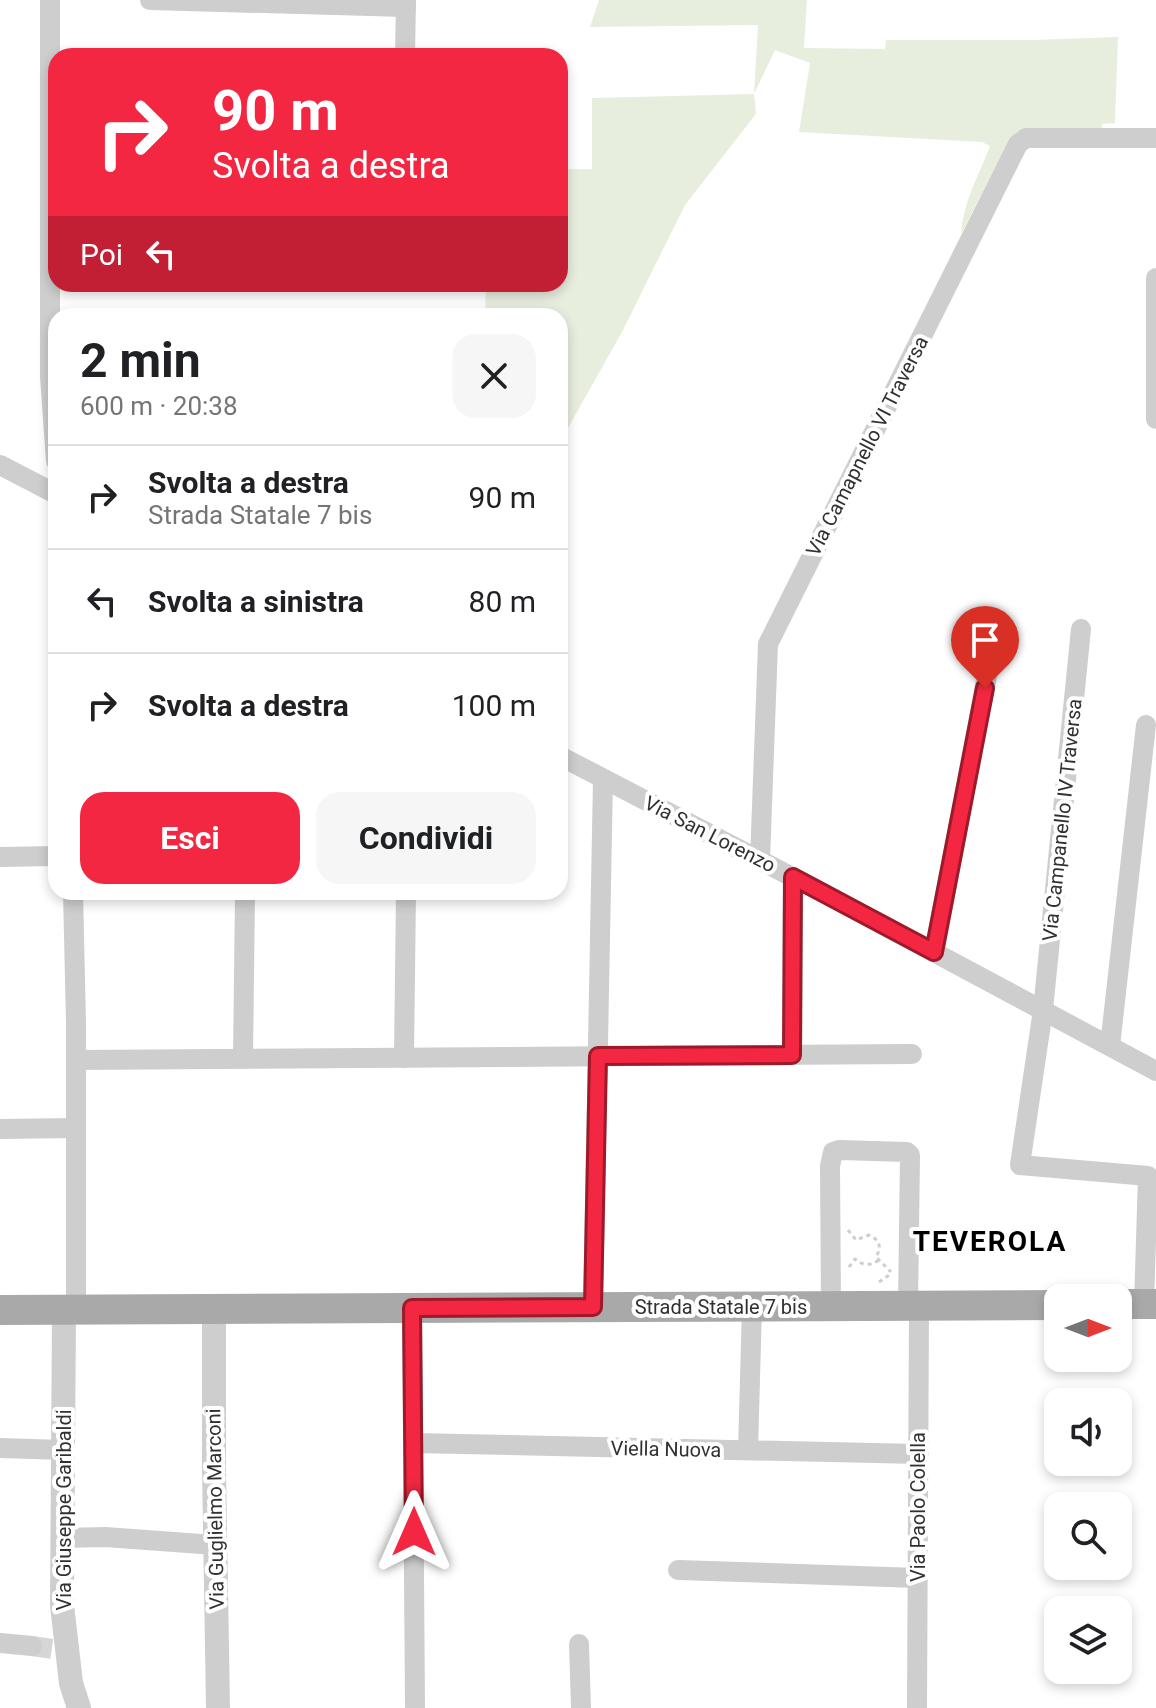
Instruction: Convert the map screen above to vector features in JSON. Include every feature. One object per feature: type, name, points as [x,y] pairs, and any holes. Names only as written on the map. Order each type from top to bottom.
[{"type":"main road","name":"Strada Statale 7 bis","points":[[0,1310],[1044,1305]]},
{"type":"street","points":[[50,0],[51,48]]},
{"type":"street","points":[[150,0],[406,3],[405,48]]},
{"type":"street","name":"Via Camapnello VI Traversa","points":[[760,860],[768,644],[1018,144],[1026,138],[1156,138]]},
{"type":"street","points":[[1156,278],[1156,419]]},
{"type":"street","points":[[0,465],[48,490]]},
{"type":"street","points":[[934,952],[996,629]]},
{"type":"street","name":"Via Campanello IV Traversa","points":[[1081,629],[1043,1010],[1020,1165],[1148,1176],[1139,1304]]},
{"type":"street","points":[[1110,1046],[1146,725]]},
{"type":"street","name":"Via San Lorenzo","points":[[568,760],[1156,1071]]},
{"type":"street","points":[[593,1307],[603,779]]},
{"type":"street","points":[[0,857],[48,856]]},
{"type":"street","points":[[792,1055],[793,877]]},
{"type":"street","points":[[70,1310],[76,1128],[73,900]]},
{"type":"street","points":[[243,1059],[245,900]]},
{"type":"street","points":[[404,1058],[406,900]]},
{"type":"street","points":[[76,1060],[912,1054]]},
{"type":"street","points":[[0,1129],[76,1128]]},
{"type":"street","name":"Via Paolo Colella","points":[[831,1306],[830,1166],[833,1152],[907,1152],[910,1155],[919,1454],[917,1708]]},
{"type":"street","points":[[748,1450],[752,1307]]},
{"type":"street","points":[[412,1308],[415,1708]]},
{"type":"street","name":"Via Guglielmo Marconi","points":[[214,1309],[218,1708]]},
{"type":"street","name":"Via Giuseppe Garibaldi","points":[[70,1310],[60,1650],[79,1708]]},
{"type":"street","name":"Viella Nuova","points":[[413,1443],[919,1454]]},
{"type":"street","points":[[0,1448],[64,1450]]},
{"type":"street","points":[[63,1538],[105,1537],[215,1545]]},
{"type":"street","points":[[678,1570],[918,1578]]},
{"type":"street","points":[[0,1643],[32,1646]]},
{"type":"street","points":[[579,1644],[581,1708]]},
{"type":"path","points":[[841,1223],[856,1240],[869,1235],[879,1243],[876,1257],[892,1273],[878,1283]]},
{"type":"path","points":[[848,1267],[855,1259],[866,1265],[879,1260]]},
{"type":"green space","points":[[599,0],[807,0],[804,48],[885,49],[886,40],[1118,37],[1115,123],[1102,124],[1101,146],[1007,144],[961,234],[968,199],[990,146],[982,142],[799,132],[810,63],[775,50],[754,94],[758,25],[590,27]]},
{"type":"green space","points":[[754,94],[756,114],[685,205],[622,332],[568,428],[568,308],[485,308],[486,292],[568,292],[568,169],[592,169],[592,98]]},
{"type":"tunnel","points":[[32,1646],[53,1649]]},
{"type":"district","name":"TEVEROLA","points":[[990,1241]]},
{"type":"route","points":[[414,1532],[412,1308],[593,1307],[598,1056],[792,1055],[793,877],[934,952],[985,688]]}]
